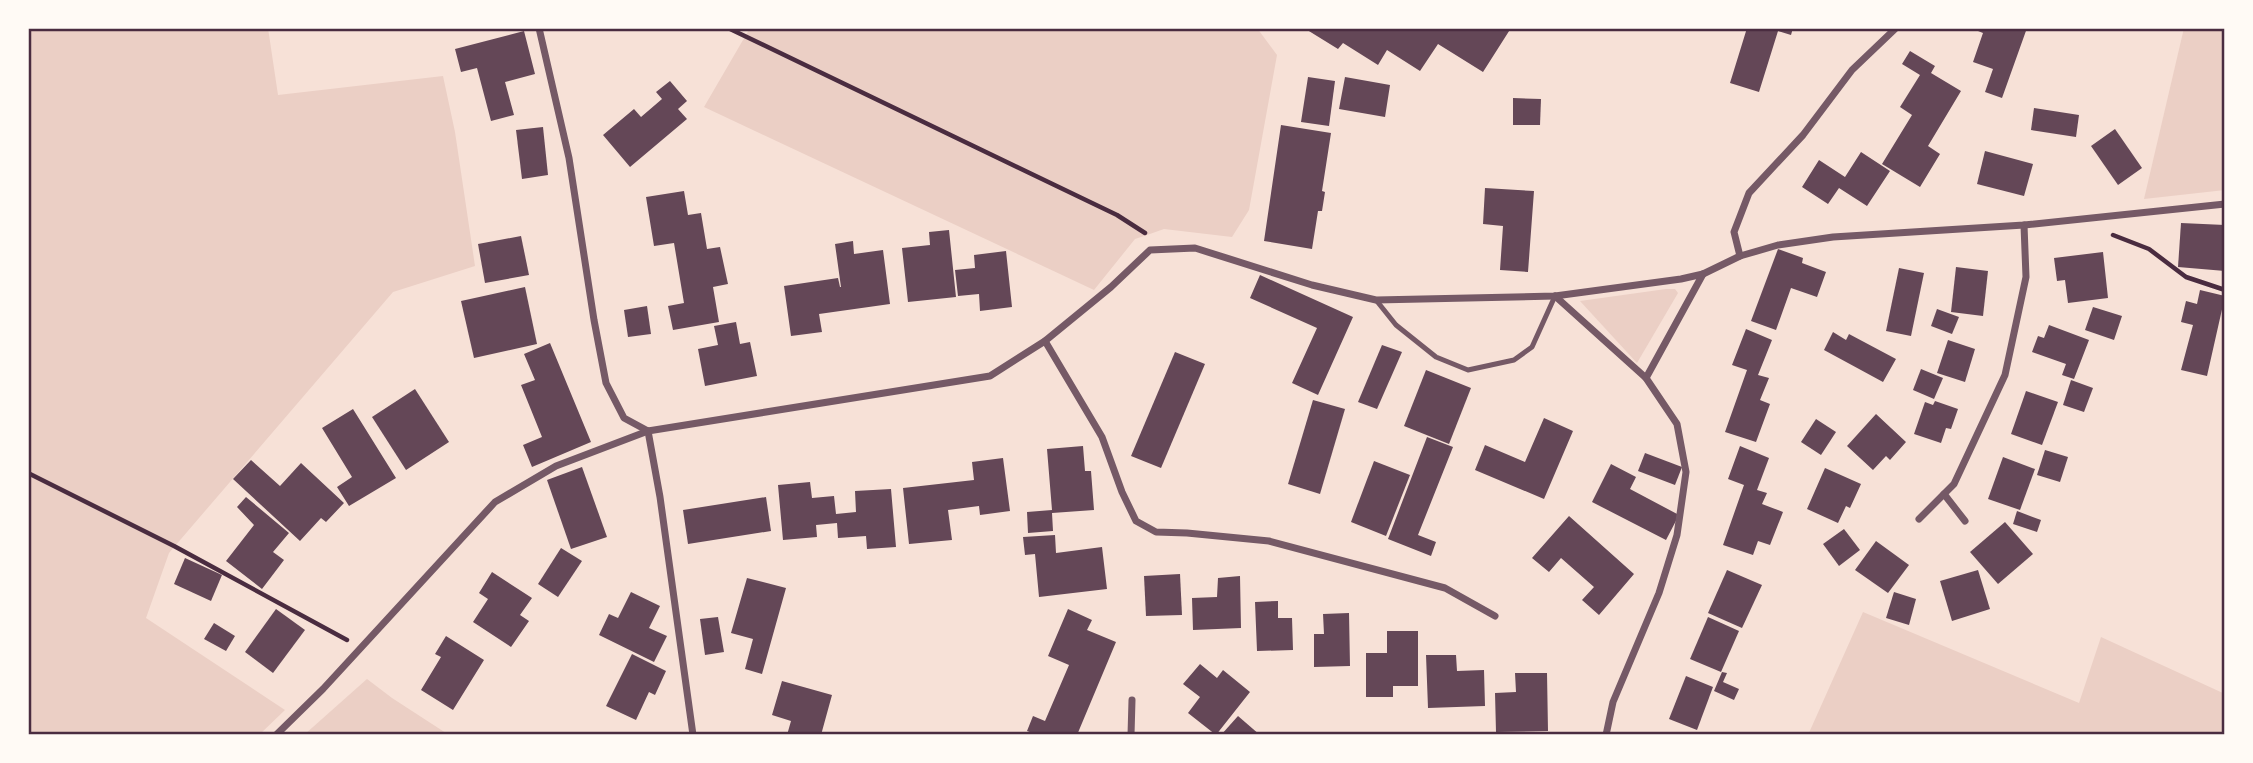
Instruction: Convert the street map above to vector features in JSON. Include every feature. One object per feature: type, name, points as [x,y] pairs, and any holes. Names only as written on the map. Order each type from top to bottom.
[{"type":"street","points":[[539,28],[569,158],[606,383],[624,418],[648,431]]},
{"type":"street","points":[[1740,256],[1734,232],[1749,193],[1803,135],[1852,71],[1896,28]]},
{"type":"street","points":[[276,735],[361,649],[495,502],[556,466],[648,431],[990,376],[1045,341],[1111,287],[1150,250],[1195,248],[1312,285],[1376,300],[1555,296],[1681,279],[1703,274],[1740,256],[1777,245],[1833,237],[2024,225],[2225,204]]},
{"type":"street","points":[[1919,519],[1954,484],[2005,375],[2026,277],[2024,225]]},
{"type":"street","points":[[1646,378],[1703,274]]},
{"type":"street","points":[[1555,296],[1646,378],[1677,424],[1686,472],[1681,514],[1673,547],[1659,593],[1613,702],[1606,735]]},
{"type":"street","points":[[1045,341],[1102,436],[1122,492],[1136,521],[1156,532],[1269,541],[1445,588],[1495,616]]},
{"type":"street","points":[[648,431],[660,497],[693,735]]},
{"type":"street","points":[[1944,494],[1965,521]]},
{"type":"street","points":[[1132,700],[1132,735]]},
{"type":"lane","points":[[1376,300],[1396,325],[1436,357],[1468,370],[1514,360],[1532,347],[1555,296]]},
{"type":"path","points":[[728,28],[1117,215],[1147,234],[1150,250]]},
{"type":"path","points":[[2077,220],[2149,249],[2186,277],[2225,290]]},
{"type":"path","points":[[28,473],[174,546],[361,649]]},
{"type":"shaded area","points":[[28,28],[268,28],[278,95],[443,76],[455,132],[475,266],[393,292],[169,553],[146,618],[285,710],[259,735],[28,735]]},
{"type":"shaded area","points":[[750,28],[1257,28],[1277,55],[1249,210],[1232,237],[1164,229],[1135,239],[1094,290],[704,107]]},
{"type":"shaded area","points":[[2184,28],[2225,28],[2225,190],[2144,199]]},
{"type":"shaded area","points":[[1675,289],[1678,293],[1637,363],[1580,301]]},
{"type":"shaded area","points":[[1863,612],[2079,703],[2101,637],[2225,694],[2225,735],[1808,735]]},
{"type":"shaded area","points":[[367,679],[392,698],[449,735],[304,735]]},
{"type":"building","points":[[1304,28],[1511,28],[1483,72],[1438,44],[1420,71],[1387,50],[1378,65],[1343,43],[1338,49]]},
{"type":"building","points":[[1747,28],[1793,28],[1791,35],[1778,31],[1759,92],[1730,83]]},
{"type":"building","points":[[1979,28],[2027,28],[2002,98],[1985,92],[1993,69],[1973,62],[1983,33],[1978,31]]},
{"type":"building","points":[[524,31],[535,74],[505,82],[514,115],[491,121],[477,68],[461,72],[455,49]]},
{"type":"building","points":[[1910,51],[1935,66],[1931,73],[1961,91],[1928,146],[1940,154],[1920,187],[1882,164],[1912,115],[1900,107],[1920,75],[1902,64]]},
{"type":"building","points":[[1308,77],[1335,81],[1329,126],[1301,122]]},
{"type":"building","points":[[1345,77],[1390,85],[1385,117],[1339,109]]},
{"type":"building","points":[[670,81],[687,101],[678,109],[687,119],[630,167],[603,135],[634,109],[641,117],[662,99],[656,92]]},
{"type":"building","points":[[1513,98],[1541,99],[1540,125],[1513,125]]},
{"type":"building","points":[[2034,108],[2079,115],[2076,137],[2031,130]]},
{"type":"building","points":[[1281,125],[1331,133],[1322,191],[1325,192],[1322,211],[1318,211],[1312,249],[1264,241]]},
{"type":"building","points":[[543,127],[548,175],[522,179],[516,130]]},
{"type":"building","points":[[2115,129],[2142,168],[2118,185],[2091,146]]},
{"type":"building","points":[[1985,151],[2033,164],[2024,196],[1977,184]]},
{"type":"building","points":[[1861,152],[1890,171],[1867,206],[1839,188],[1828,204],[1802,187],[1819,160],[1845,177]]},
{"type":"building","points":[[1485,188],[1534,191],[1528,272],[1500,270],[1503,226],[1483,224]]},
{"type":"building","points":[[684,191],[688,215],[701,213],[707,249],[720,247],[728,284],[713,287],[719,322],[673,330],[668,306],[684,303],[674,243],[654,246],[646,197]]},
{"type":"building","points":[[2181,223],[2225,225],[2225,271],[2178,267]]},
{"type":"building","points":[[949,230],[956,297],[908,302],[902,248],[930,245],[929,232]]},
{"type":"building","points":[[521,236],[529,275],[485,283],[478,244]]},
{"type":"building","points":[[853,241],[854,254],[883,250],[890,304],[819,314],[822,332],[791,336],[784,286],[838,278],[841,287],[835,244]]},
{"type":"building","points":[[1778,249],[1803,258],[1802,263],[1826,272],[1817,297],[1791,288],[1776,330],[1751,321]]},
{"type":"building","points":[[1006,251],[1012,307],[980,311],[979,294],[958,296],[955,270],[975,268],[974,255]]},
{"type":"building","points":[[2103,252],[2108,298],[2068,303],[2065,280],[2057,281],[2054,258]]},
{"type":"building","points":[[1956,267],[1988,271],[1983,316],[1951,312]]},
{"type":"building","points":[[1899,268],[1924,273],[1911,336],[1886,331]]},
{"type":"building","points":[[1260,275],[1353,317],[1318,395],[1292,383],[1317,328],[1250,298]]},
{"type":"building","points":[[525,287],[537,344],[474,358],[461,301]]},
{"type":"building","points":[[2200,290],[2225,296],[2207,376],[2181,370],[2193,325],[2181,322],[2186,301],[2197,304]]},
{"type":"building","points":[[647,306],[651,334],[628,337],[624,310]]},
{"type":"building","points":[[2093,307],[2122,316],[2114,340],[2085,330]]},
{"type":"building","points":[[1937,309],[1959,317],[1952,334],[1931,326]]},
{"type":"building","points":[[736,322],[740,344],[750,342],[757,376],[705,386],[698,349],[718,345],[714,326]]},
{"type":"building","points":[[2049,325],[2089,340],[2074,379],[2062,375],[2066,364],[2032,352],[2038,336],[2044,338]]},
{"type":"building","points":[[1746,329],[1772,340],[1758,375],[1769,378],[1760,400],[1770,404],[1756,442],[1725,432],[1747,370],[1732,365]]},
{"type":"building","points":[[1833,332],[1846,340],[1849,334],[1896,359],[1883,382],[1824,350]]},
{"type":"building","points":[[1948,340],[1975,349],[1965,382],[1937,373]]},
{"type":"building","points":[[550,343],[591,442],[532,467],[523,445],[542,437],[521,385],[535,380],[524,354]]},
{"type":"building","points":[[1382,345],[1402,352],[1377,409],[1358,402]]},
{"type":"building","points":[[1175,352],[1205,364],[1161,468],[1131,456]]},
{"type":"building","points":[[1921,369],[1943,378],[1934,399],[1913,390]]},
{"type":"building","points":[[1426,370],[1471,388],[1449,444],[1404,426]]},
{"type":"building","points":[[2071,380],[2093,388],[2084,412],[2063,405]]},
{"type":"building","points":[[415,389],[449,442],[406,470],[372,417]]},
{"type":"building","points":[[2026,391],[2058,402],[2042,445],[2011,434]]},
{"type":"building","points":[[1313,400],[1345,409],[1320,494],[1288,484]]},
{"type":"building","points":[[1935,401],[1958,409],[1951,429],[1946,428],[1941,443],[1914,434],[1925,402],[1933,405]]},
{"type":"building","points":[[353,409],[396,478],[349,506],[337,487],[352,477],[322,428]]},
{"type":"building","points":[[1876,414],[1906,442],[1890,460],[1886,456],[1873,470],[1847,446]]},
{"type":"building","points":[[1544,418],[1573,431],[1544,499],[1475,470],[1485,445],[1525,462]]},
{"type":"building","points":[[1816,419],[1836,432],[1821,455],[1801,442]]},
{"type":"building","points":[[1427,437],[1453,447],[1418,535],[1436,542],[1431,556],[1388,539]]},
{"type":"building","points":[[1083,446],[1085,471],[1091,471],[1094,510],[1052,513],[1053,531],[1028,533],[1027,512],[1052,510],[1047,449]]},
{"type":"building","points":[[1740,446],[1769,458],[1757,490],[1767,493],[1762,504],[1783,512],[1770,545],[1758,541],[1753,555],[1723,545],[1744,485],[1728,479]]},
{"type":"building","points":[[2045,450],[2068,457],[2060,482],[2037,475]]},
{"type":"building","points":[[1645,453],[1682,467],[1675,485],[1638,471]]},
{"type":"building","points":[[2003,457],[2035,469],[2020,510],[1988,499]]},
{"type":"building","points":[[1003,458],[1010,511],[980,515],[979,506],[948,510],[952,540],[909,544],[903,488],[974,480],[972,462]]},
{"type":"building","points":[[251,460],[280,486],[301,463],[344,503],[326,522],[321,518],[300,541],[233,479]]},
{"type":"building","points":[[1374,461],[1410,475],[1386,536],[1351,522]]},
{"type":"building","points":[[1611,464],[1636,477],[1630,489],[1679,515],[1666,540],[1592,502]]},
{"type":"building","points":[[582,467],[607,537],[571,549],[547,480]]},
{"type":"building","points":[[1825,468],[1861,484],[1850,508],[1846,506],[1838,523],[1807,509]]},
{"type":"building","points":[[810,482],[812,498],[834,496],[836,514],[856,512],[855,491],[891,489],[896,547],[867,549],[866,536],[838,538],[837,523],[816,525],[817,537],[783,540],[778,485]]},
{"type":"building","points":[[246,497],[289,533],[273,552],[284,560],[262,589],[226,561],[254,525],[237,507]]},
{"type":"building","points":[[766,497],[771,531],[688,544],[683,510]]},
{"type":"building","points":[[2017,511],[2041,520],[2037,532],[2013,524]]},
{"type":"building","points":[[1569,516],[1634,574],[1599,615],[1582,600],[1594,587],[1561,558],[1549,572],[1532,558]]},
{"type":"building","points":[[2005,522],[2033,554],[1998,584],[1970,552]]},
{"type":"building","points":[[1844,529],[1860,550],[1839,566],[1823,544]]},
{"type":"building","points":[[1055,535],[1056,553],[1102,547],[1107,589],[1039,597],[1035,554],[1025,555],[1023,537]]},
{"type":"building","points":[[1876,541],[1909,565],[1888,593],[1855,570]]},
{"type":"building","points":[[561,548],[582,561],[558,597],[538,584]]},
{"type":"building","points":[[185,558],[222,575],[211,601],[174,584]]},
{"type":"building","points":[[1727,570],[1762,585],[1742,628],[1708,613]]},
{"type":"building","points":[[1978,570],[1990,609],[1952,621],[1940,581]]},
{"type":"building","points":[[492,572],[532,598],[520,615],[529,621],[511,647],[473,622],[488,599],[479,593]]},
{"type":"building","points":[[1180,574],[1182,615],[1146,616],[1144,576]]},
{"type":"building","points":[[1240,576],[1241,628],[1193,630],[1192,598],[1217,597],[1218,578]]},
{"type":"building","points":[[747,578],[786,588],[762,674],[745,669],[753,639],[731,633]]},
{"type":"building","points":[[631,592],[660,606],[649,628],[667,636],[654,662],[599,635],[609,614],[618,618]]},
{"type":"building","points":[[1894,592],[1916,599],[1909,625],[1886,618]]},
{"type":"building","points":[[1278,601],[1278,618],[1292,618],[1293,650],[1257,651],[1255,602]]},
{"type":"building","points":[[276,609],[305,630],[273,673],[245,652]]},
{"type":"building","points":[[1068,609],[1092,620],[1087,630],[1116,642],[1077,735],[1038,735],[1027,731],[1033,716],[1045,721],[1069,665],[1048,656]]},
{"type":"building","points":[[1349,613],[1350,666],[1314,667],[1314,634],[1324,634],[1323,614]]},
{"type":"building","points":[[718,617],[724,652],[705,655],[700,619]]},
{"type":"building","points":[[1708,617],[1739,631],[1721,672],[1690,659]]},
{"type":"building","points":[[214,623],[235,636],[226,651],[204,639]]},
{"type":"building","points":[[1387,631],[1418,631],[1418,686],[1393,686],[1393,697],[1366,697],[1366,653],[1387,653]]},
{"type":"building","points":[[446,636],[484,660],[453,710],[421,690],[441,657],[435,654]]},
{"type":"building","points":[[632,654],[666,671],[655,695],[649,692],[636,720],[606,706]]},
{"type":"building","points":[[1426,655],[1456,655],[1457,671],[1484,670],[1485,706],[1428,708]]},
{"type":"building","points":[[1200,664],[1217,678],[1223,670],[1250,692],[1216,735],[1188,713],[1200,697],[1183,684]]},
{"type":"building","points":[[1722,672],[1727,673],[1723,682],[1739,689],[1734,700],[1714,691]]},
{"type":"building","points":[[1515,673],[1547,673],[1548,731],[1496,732],[1495,693],[1516,692]]},
{"type":"building","points":[[1686,676],[1713,687],[1697,730],[1669,719]]},
{"type":"building","points":[[782,681],[832,695],[821,735],[787,735],[791,721],[772,715]]},
{"type":"building","points":[[1238,716],[1260,735],[1221,735]]}]
